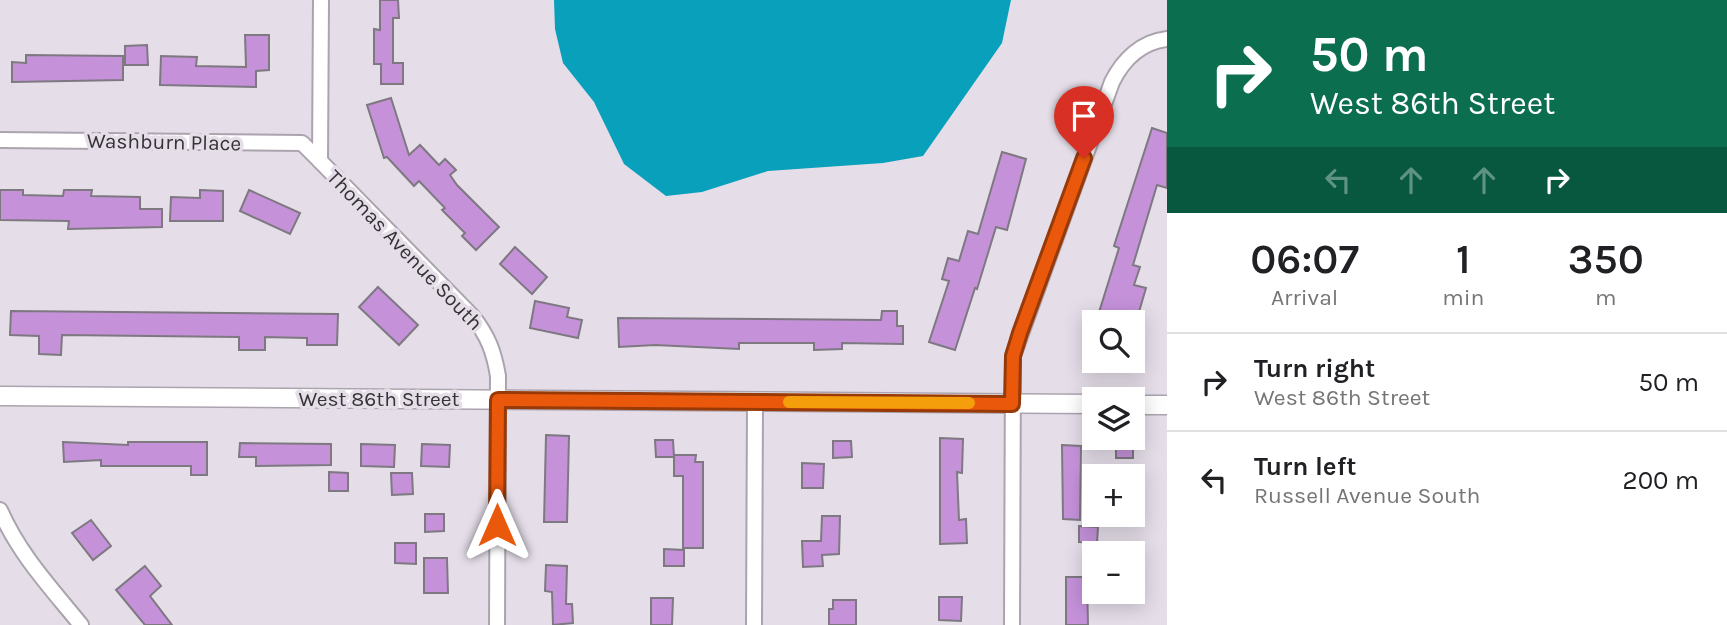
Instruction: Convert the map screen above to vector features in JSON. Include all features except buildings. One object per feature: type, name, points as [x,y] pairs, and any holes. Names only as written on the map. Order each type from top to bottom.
[{"type":"street","name":"Thomas Avenue South","points":[[321,0],[320,162],[487,334],[495,355],[498,400],[497,625]]},
{"type":"street","points":[[1013,625],[1013,356],[1112,82],[1121,64],[1138,50],[1157,40],[1167,39]]},
{"type":"street","name":"Washburn Place","points":[[0,140],[302,143],[320,162]]},
{"type":"street","name":"West 86th Street","points":[[0,396],[1082,404]]},
{"type":"street","points":[[754,625],[755,402]]},
{"type":"street","points":[[1145,405],[1167,405]]},
{"type":"street","points":[[0,510],[10,533],[81,625]]},
{"type":"water","points":[[554,0],[1011,0],[1002,43],[923,156],[883,163],[768,171],[702,192],[666,196],[624,164],[594,102],[563,63],[555,29]]},
{"type":"slow traffic","points":[[789,402],[969,403]]},
{"type":"route","points":[[497,525],[498,400],[1012,404],[1013,356],[1084,158]]}]
